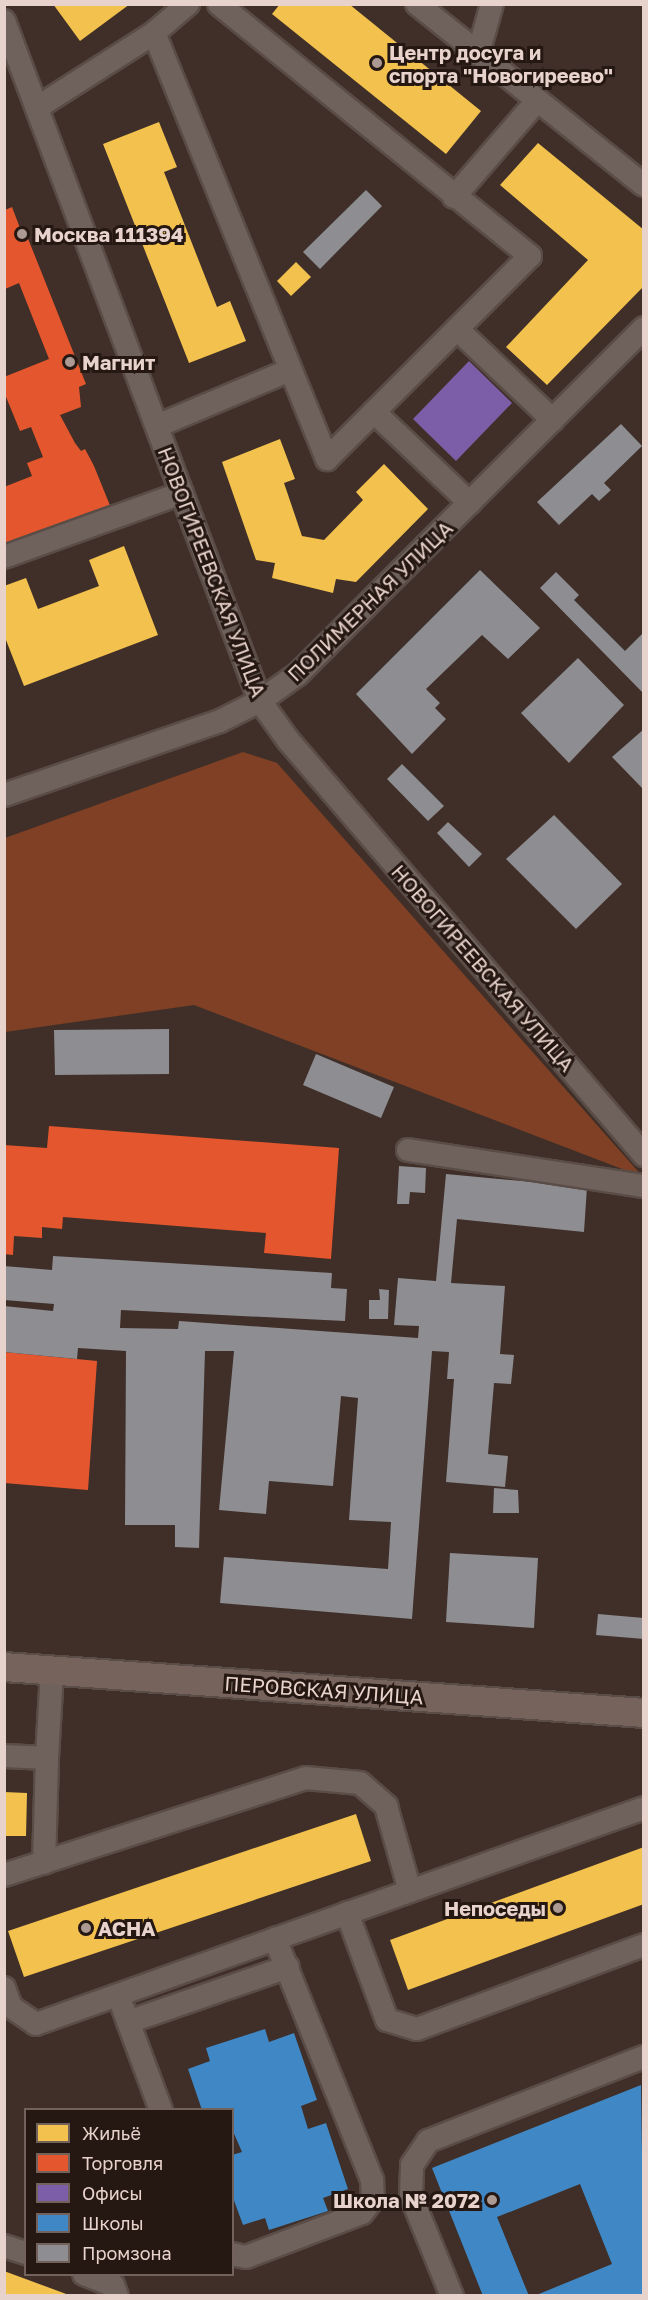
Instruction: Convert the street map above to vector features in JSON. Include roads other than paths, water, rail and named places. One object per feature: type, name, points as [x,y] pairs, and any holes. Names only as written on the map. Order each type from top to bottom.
[{"type":"main road","name":"ПЕРОВСКАЯ УЛИЦА","points":[[4,1667],[644,1713]]},
{"type":"street","points":[[38,107],[154,33],[188,4]]},
{"type":"street","points":[[154,33],[327,459],[530,256],[454,197],[219,4]]},
{"type":"street","points":[[417,4],[644,185]]},
{"type":"street","points":[[478,54],[492,4]]},
{"type":"street","name":"НОВОГИРЕЕВСКАЯ УЛИЦА","points":[[4,21],[260,701],[288,740],[644,1155]]},
{"type":"street","points":[[454,197],[537,100]]},
{"type":"street","name":"ПОЛИМЕРНАЯ УЛИЦА","points":[[4,795],[220,721],[260,701],[298,674],[644,328]]},
{"type":"street","points":[[457,329],[553,420]]},
{"type":"street","points":[[157,426],[290,370]]},
{"type":"street","points":[[374,412],[470,504]]},
{"type":"street","points":[[4,557],[182,493]]},
{"type":"street","points":[[408,1150],[644,1186]]},
{"type":"street","points":[[44,1863],[52,1671]]},
{"type":"street","points":[[4,1756],[47,1758]]},
{"type":"street","points":[[4,1875],[306,1778],[360,1783],[386,1806],[410,1891]]},
{"type":"street","points":[[4,1988],[11,2007],[36,2024],[644,1808]]},
{"type":"street","points":[[347,1913],[387,2020],[417,2029],[644,1945]]},
{"type":"street","points":[[234,2254],[246,2257],[362,2213],[373,2199],[372,2180],[275,1939]]},
{"type":"street","points":[[128,2022],[288,1967]]},
{"type":"street","points":[[118,1995],[161,2108]]},
{"type":"street","points":[[452,2295],[411,2196],[412,2165],[428,2141],[644,2057]]},
{"type":"street","points":[[4,2246],[24,2252]]},
{"type":"street","points":[[89,2276],[112,2285],[117,2295]]},
{"type":"place","name":"Центр досуга и спорта \"Новогиреево\"","points":[[377,63]]},
{"type":"place","name":"Москва 111394","points":[[22,234]]},
{"type":"place","name":"Магнит","points":[[70,362]]},
{"type":"place","name":"Непоседы","points":[[558,1908]]},
{"type":"place","name":"АСНА","points":[[86,1928]]},
{"type":"place","name":"Школа № 2072","points":[[492,2200]]}]
